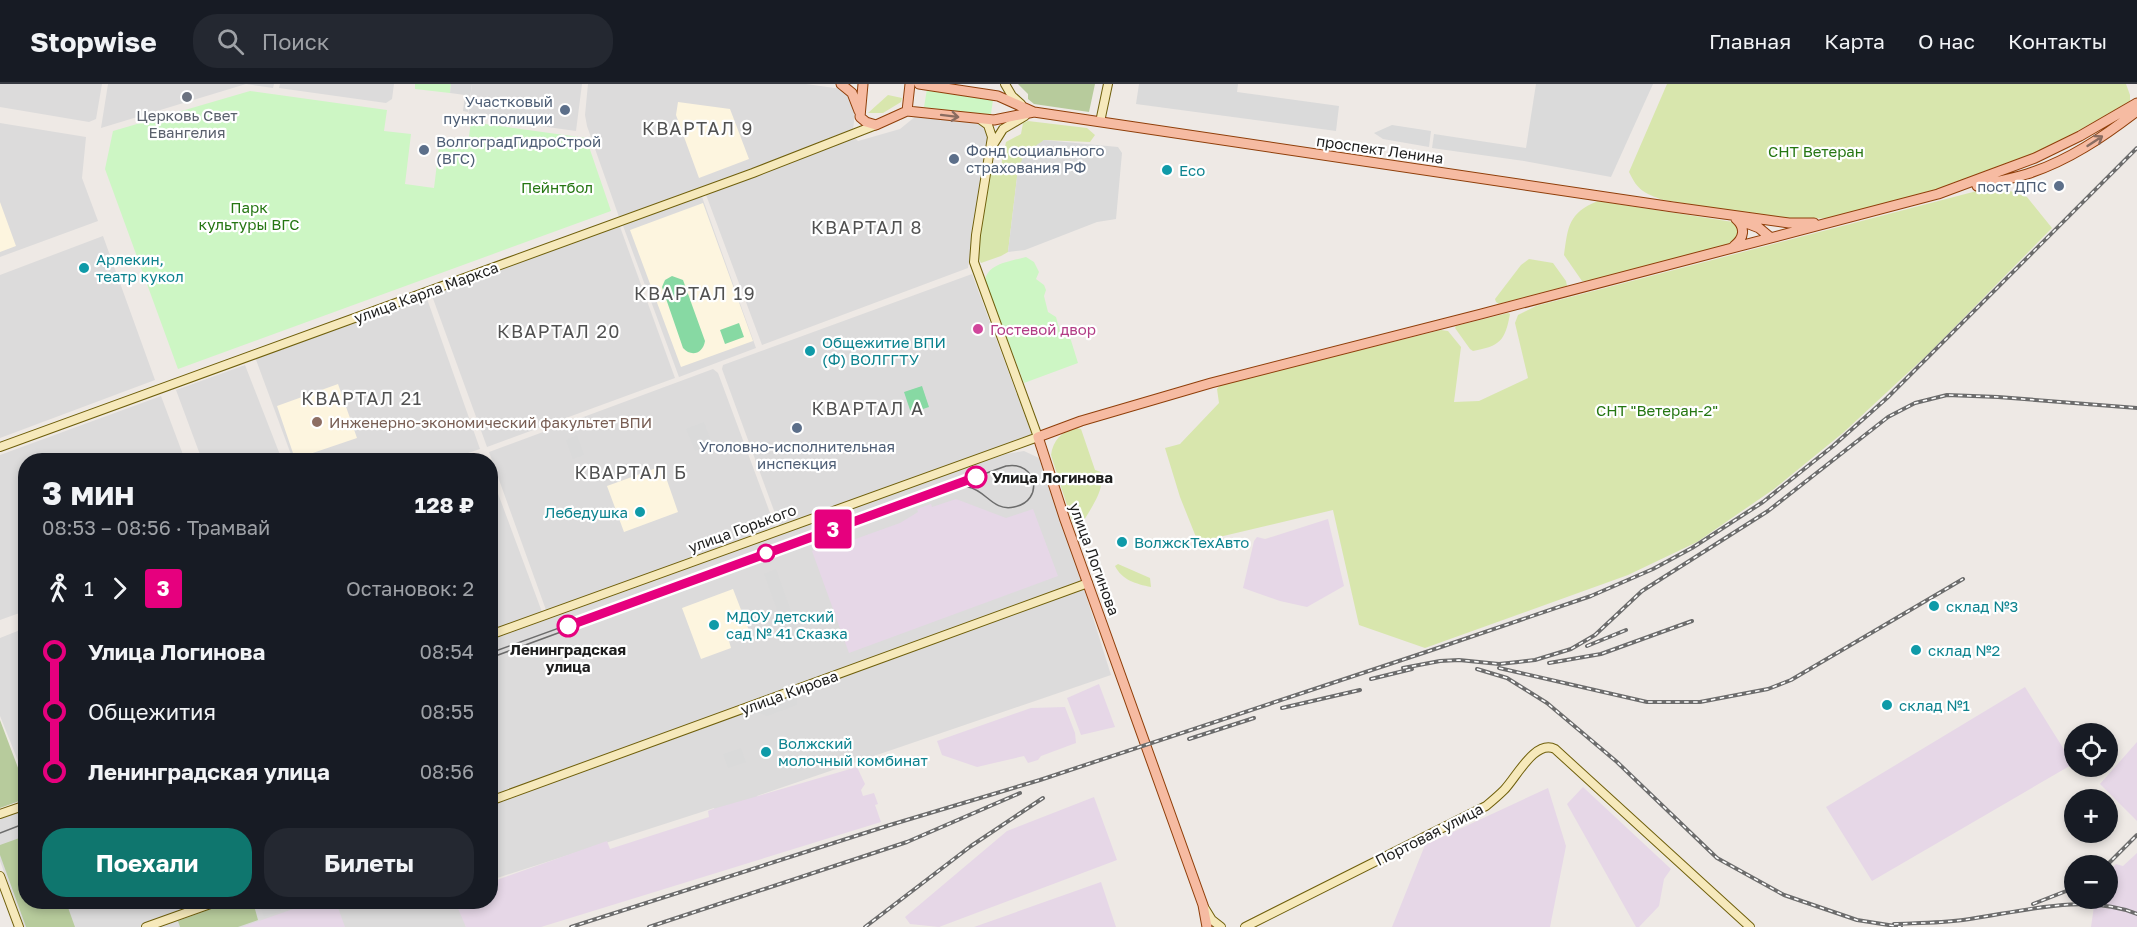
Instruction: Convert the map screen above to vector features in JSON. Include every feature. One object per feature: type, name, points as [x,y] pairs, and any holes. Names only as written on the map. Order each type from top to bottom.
[{"type":"main road","points":[[841,84],[852,93],[866,122],[876,125],[907,111],[910,84]]},
{"type":"main road","points":[[860,111],[863,84]]},
{"type":"main road","name":"проспект Ленина","points":[[919,84],[998,96],[1034,112],[1722,214],[1789,223],[1831,223]]},
{"type":"main road","points":[[1945,192],[2007,170],[2052,150],[2137,103]]},
{"type":"main road","name":"проспект Ленина","points":[[907,111],[981,120],[994,120],[1034,112]]},
{"type":"main road","points":[[1038,437],[1081,421],[1210,383],[1730,249],[1769,235],[1831,223],[1945,192],[2025,175],[2072,155],[2099,139],[2137,111]]},
{"type":"main road","points":[[2066,143],[2065,152],[2072,155]]},
{"type":"main road","points":[[2052,150],[2060,153],[2057,162]]},
{"type":"main road","name":"проспект Ленина","points":[[1722,214],[1759,228],[1769,235]]},
{"type":"main road","points":[[1759,218],[1773,227],[1769,235]]},
{"type":"main road","points":[[1730,249],[1743,236],[1743,228],[1736,219]]},
{"type":"main road","name":"улица Логинова","points":[[1038,437],[1145,747],[1203,905],[1207,927]]},
{"type":"street","points":[[985,94],[993,93],[1000,84]]},
{"type":"street","points":[[1005,84],[1015,99],[1034,112]]},
{"type":"street","points":[[1100,122],[1108,84]]},
{"type":"street","points":[[852,135],[858,127],[860,111]]},
{"type":"street","points":[[988,163],[994,143],[1001,132],[1013,121],[1034,112]]},
{"type":"street","points":[[981,120],[988,125],[992,137],[988,163]]},
{"type":"street","name":"улица Карла Маркса","points":[[0,447],[753,173],[876,125]]},
{"type":"street","name":"улица Логинова","points":[[988,163],[976,235],[974,262],[1038,437]]},
{"type":"street","name":"улица Горького","points":[[498,632],[1038,437]]},
{"type":"street","name":"улица Кирова","points":[[498,798],[1088,583]]},
{"type":"street","name":"Портовая улица","points":[[1245,927],[1486,806],[1504,790],[1532,755],[1541,748],[1547,747],[1556,749],[1750,927]]},
{"type":"street","points":[[0,814],[18,808]]},
{"type":"street","points":[[0,876],[19,927]]},
{"type":"street","points":[[1203,905],[1212,920],[1221,927]]},
{"type":"street","points":[[146,927],[196,909]]},
{"type":"shaded area","points":[[0,84],[102,84],[96,119],[89,122],[0,107]]},
{"type":"shaded area","points":[[108,84],[246,84],[101,128]]},
{"type":"shaded area","points":[[246,84],[274,84],[273,88]]},
{"type":"shaded area","points":[[280,84],[394,84],[392,99],[386,103],[279,88]]},
{"type":"shaded area","points":[[451,84],[472,84],[468,112],[463,111],[465,95],[450,93]]},
{"type":"shaded area","points":[[472,84],[582,84],[576,131],[468,116]]},
{"type":"shaded area","points":[[588,84],[806,84],[842,89],[848,92],[854,112],[853,129],[847,134],[619,217],[587,126],[585,115]]},
{"type":"shaded area","points":[[1139,84],[1238,84],[1237,92],[1339,106],[1336,131],[1136,104]]},
{"type":"shaded area","points":[[1536,84],[1653,84],[1611,177],[1524,161],[1432,148],[1434,134],[1526,148]]},
{"type":"shaded area","points":[[678,102],[730,109],[749,159],[699,178],[676,115]]},
{"type":"shaded area","points":[[916,116],[984,125],[989,129],[968,268],[762,345],[705,192],[854,137],[858,141],[900,129]]},
{"type":"shaded area","points":[[0,123],[86,137],[82,178],[98,221],[0,257]]},
{"type":"shaded area","points":[[1392,125],[1431,131],[1429,147],[1383,139],[1374,133]]},
{"type":"shaded area","points":[[1044,140],[1118,147],[1122,153],[1116,219],[1097,222],[1025,250],[1008,252],[1018,169],[1025,153]]},
{"type":"shaded area","points":[[701,194],[756,348],[679,377],[622,223]]},
{"type":"shaded area","points":[[0,202],[16,246],[0,252]]},
{"type":"shaded area","points":[[703,203],[753,341],[681,367],[630,230]]},
{"type":"shaded area","points":[[619,224],[675,378],[487,447],[431,293]]},
{"type":"shaded area","points":[[103,236],[155,380],[0,438],[0,275]]},
{"type":"shaded area","points":[[972,274],[1032,435],[780,527],[722,369],[723,365]]},
{"type":"shaded area","points":[[426,296],[480,449],[468,453],[290,453],[255,357]]},
{"type":"shaded area","points":[[245,365],[279,453],[199,453],[176,390]]},
{"type":"shaded area","points":[[713,369],[718,373],[776,529],[546,610],[498,477],[498,453],[489,452]]},
{"type":"shaded area","name":"Инженерно-экономический факультет ВПИ","points":[[338,384],[357,438],[313,453],[293,453],[277,406]]},
{"type":"shaded area","points":[[161,396],[182,453],[18,453],[18,614],[0,620],[0,455]]},
{"type":"shaded area","points":[[704,422],[712,444],[695,451],[686,429]]},
{"type":"shaded area","points":[[577,435],[584,455],[573,459],[566,440]]},
{"type":"shaded area","points":[[1024,451],[1039,458],[1111,675],[757,796],[764,821],[722,834],[714,808],[498,878],[498,637],[1006,454]]},
{"type":"shaded area","points":[[662,466],[678,512],[624,532],[607,486]]},
{"type":"shaded area","points":[[929,481],[932,489],[859,515],[856,506]]},
{"type":"shaded area","points":[[498,494],[542,612],[498,628]]},
{"type":"shaded area","points":[[956,499],[1006,518],[1033,509],[1058,576],[849,653],[812,551],[833,542],[836,546],[900,523],[918,512],[917,509]]},
{"type":"shaded area","points":[[1328,519],[1344,586],[1307,607],[1280,601],[1243,588],[1254,541],[1257,537],[1265,539]]},
{"type":"shaded area","points":[[776,569],[797,628],[785,632],[764,574]]},
{"type":"shaded area","points":[[653,585],[656,592],[627,602],[625,595]]},
{"type":"shaded area","points":[[733,589],[750,633],[729,641],[731,648],[701,659],[682,608]]},
{"type":"shaded area","points":[[18,631],[18,761],[0,716],[0,638]]},
{"type":"shaded area","points":[[1099,684],[1115,727],[1081,735],[1067,698]]},
{"type":"shaded area","points":[[2025,687],[2064,750],[2064,769],[1872,881],[1826,807]]},
{"type":"shaded area","points":[[797,698],[797,705],[767,716],[758,712]]},
{"type":"shaded area","points":[[1065,707],[1075,733],[1076,743],[1028,763],[1024,756],[977,767],[942,755],[937,741],[1031,708]]},
{"type":"shaded area","points":[[2137,742],[2137,821],[2118,802],[2118,789],[2105,789],[2100,784],[2106,777],[2118,777],[2118,764]]},
{"type":"shaded area","points":[[741,748],[746,762],[728,768],[723,754]]},
{"type":"shaded area","points":[[857,767],[865,784],[861,790],[863,796],[874,793],[878,804],[875,805],[881,822],[541,927],[466,927],[458,909],[498,909],[498,880],[607,841],[610,849],[709,817],[708,811]]},
{"type":"shaded area","points":[[1583,787],[1671,869],[1664,879],[1659,906],[1639,927],[1636,927],[1567,804]]},
{"type":"shaded area","points":[[1548,788],[1566,846],[1550,927],[1392,927],[1425,845]]},
{"type":"shaded area","points":[[1094,797],[1117,860],[939,927],[910,924],[905,917],[1007,831]]},
{"type":"shaded area","points":[[18,813],[18,909],[461,909],[466,927],[24,927],[0,861],[0,819]]},
{"type":"shaded area","points":[[2137,853],[2137,927],[2091,927],[2094,909],[2118,909],[2118,865],[2123,866]]},
{"type":"shaded area","points":[[1101,882],[1116,927],[974,927]]},
{"type":"shaded area","points":[[261,909],[281,909],[281,911],[264,917]]},
{"type":"shaded area","points":[[293,909],[339,909],[345,927],[242,927]]},
{"type":"green space","points":[[415,84],[451,84],[450,93],[415,89]]},
{"type":"green space","points":[[1018,84],[1095,84],[1089,112],[1034,104]]},
{"type":"green space","name":"СНТ Ветеран","points":[[1667,84],[2126,84],[2130,102],[2056,143],[2012,163],[1937,190],[1830,218],[1787,219],[1663,200],[1646,193],[1635,183],[1629,172]]},
{"type":"green space","points":[[927,89],[992,98],[991,114],[988,116],[924,107]]},
{"type":"green space","name":"Парк культуры ВГС","points":[[250,91],[387,110],[384,131],[411,134],[405,184],[434,188],[440,139],[468,143],[471,122],[586,138],[611,211],[178,369],[105,169],[113,131]]},
{"type":"green space","points":[[888,95],[902,98],[901,102],[883,113],[868,113]]},
{"type":"green space","points":[[1028,121],[1087,128],[1095,135],[1090,142],[1044,140],[1018,169],[1008,252],[981,263],[977,255],[990,175],[993,170],[1000,170],[1006,142],[1021,134],[1023,123]]},
{"type":"green space","name":"СНТ \"Ветеран-2\"","points":[[1996,186],[2027,197],[2052,228],[1928,354],[1844,432],[1774,489],[1697,542],[1628,575],[1425,648],[1359,625],[1333,510],[1198,542],[1180,497],[1165,448],[1180,444],[1219,403],[1217,389],[1220,385],[1441,330],[1448,331],[1461,347],[1454,402],[1479,401],[1528,378],[1515,323],[1518,315],[1536,306]]},
{"type":"green space","points":[[1598,201],[1733,222],[1740,232],[1732,244],[1582,281],[1564,255],[1567,236],[1575,216]]},
{"type":"green space","points":[[1026,257],[1034,262],[1039,272],[1036,279],[1044,285],[1046,290],[1044,296],[1048,312],[1056,317],[1061,335],[1069,334],[1078,363],[1024,383],[985,280],[987,274],[996,266]]},
{"type":"green space","points":[[1529,259],[1553,263],[1567,286],[1499,304],[1496,302],[1495,299],[1521,265]]},
{"type":"green space","points":[[672,276],[683,280],[705,341],[702,349],[696,353],[690,353],[683,348],[662,287],[665,280]]},
{"type":"green space","points":[[1510,314],[1506,330],[1500,341],[1482,349],[1473,351],[1470,349],[1455,328],[1456,326]]},
{"type":"green space","points":[[739,323],[744,337],[725,344],[720,330]]},
{"type":"green space","points":[[922,386],[929,407],[911,413],[904,392]]},
{"type":"green space","points":[[1081,429],[1095,470],[1101,472],[1102,479],[1096,499],[1082,524],[1073,524],[1051,455],[1059,437],[1066,431]]},
{"type":"green space","points":[[1118,564],[1150,578],[1151,587],[1126,578],[1115,566]]},
{"type":"green space","points":[[0,720],[18,768],[18,802],[0,808]]},
{"type":"green space","points":[[18,839],[18,905],[0,855],[0,845]]},
{"type":"green space","points":[[20,909],[69,909],[75,927],[26,927]]},
{"type":"green space","points":[[211,909],[255,909],[258,920],[238,927],[180,927],[178,921]]},
{"type":"tram line","points":[[498,650],[1006,466],[1025,469],[1033,482],[1030,497],[1024,503],[1007,508],[995,504],[980,492],[968,487],[945,491],[498,655]]},
{"type":"tram line","name":"3","points":[[568,626],[976,477]]},
{"type":"tram line","points":[[0,833],[18,826]]},
{"type":"railway","points":[[571,927],[890,825],[1040,780],[1591,596],[1653,569],[1692,548],[1763,502],[1833,446],[1887,398],[2137,148]]},
{"type":"railway","points":[[1403,668],[1459,660],[1499,664],[1518,662],[1535,660],[1571,649],[1595,635],[1642,591],[1768,511],[1888,417],[1915,403],[1947,395],[2137,408]]},
{"type":"railway","points":[[1499,668],[1647,702],[1700,702],[1768,689],[1791,680],[1963,579]]},
{"type":"railway","points":[[1549,663],[1601,654],[1692,621]]},
{"type":"railway","points":[[1587,646],[1626,630]]},
{"type":"railway","points":[[1371,679],[1412,669]]},
{"type":"railway","points":[[1477,669],[1507,678],[1547,703],[1617,762],[1717,858],[1784,895],[1857,920],[1901,927]]},
{"type":"railway","points":[[1282,708],[1360,690]]},
{"type":"railway","points":[[1189,739],[1254,718]]},
{"type":"railway","points":[[649,927],[907,842],[1020,793]]},
{"type":"railway","points":[[865,927],[971,846],[1043,798]]},
{"type":"railway","points":[[2117,855],[2137,835]]},
{"type":"railway","points":[[2033,904],[2064,892]]},
{"type":"railway","points":[[1894,924],[1954,921],[2073,904],[2117,908],[2137,914]]},
{"type":"place","name":"Церковь Свет Евангелия","points":[[187,97]]},
{"type":"place","name":"Участковый пункт полиции","points":[[565,110]]},
{"type":"place","name":"ВолгоградГидроСтрой (ВГС)","points":[[424,150]]},
{"type":"place","name":"Фонд социального страхования РФ","points":[[954,159]]},
{"type":"place","name":"Eco","points":[[1167,170]]},
{"type":"place","name":"пост ДПС","points":[[2059,186]]},
{"type":"place","name":"Арлекин, театр кукол","points":[[84,268]]},
{"type":"place","name":"Гостевой двор","points":[[978,329]]},
{"type":"place","name":"Общежитие ВПИ (Ф) ВОЛГГТУ","points":[[810,351]]},
{"type":"place","name":"Инженерно-экономический факультет ВПИ","points":[[317,422]]},
{"type":"place","name":"Уголовно-исполнительная инспекция","points":[[797,428]]},
{"type":"place","name":"Улица Логинова","points":[[976,477]]},
{"type":"place","name":"Лебедушка","points":[[640,512]]},
{"type":"place","name":"ВолжскТехАвто","points":[[1122,542]]},
{"type":"place","name":"склад №3","points":[[1934,606]]},
{"type":"place","name":"МДОУ детский сад № 41 Сказка","points":[[714,625]]},
{"type":"place","name":"Ленинградская улица","points":[[568,626]]},
{"type":"place","name":"склад №2","points":[[1916,650]]},
{"type":"place","name":"склад №1","points":[[1887,705]]},
{"type":"place","name":"Волжский молочный комбинат","points":[[766,752]]},
{"type":"district","name":"КВАРТАЛ 9","points":[[698,128]]},
{"type":"district","name":"КВАРТАЛ 8","points":[[867,227]]},
{"type":"district","name":"КВАРТАЛ 19","points":[[695,293]]},
{"type":"district","name":"КВАРТАЛ 20","points":[[559,331]]},
{"type":"district","name":"КВАРТАЛ 21","points":[[362,398]]},
{"type":"district","name":"КВАРТАЛ А","points":[[868,408]]},
{"type":"district","name":"КВАРТАЛ Б","points":[[631,472]]},
{"type":"park label","name":"Пейнтбол","points":[[557,187]]}]
